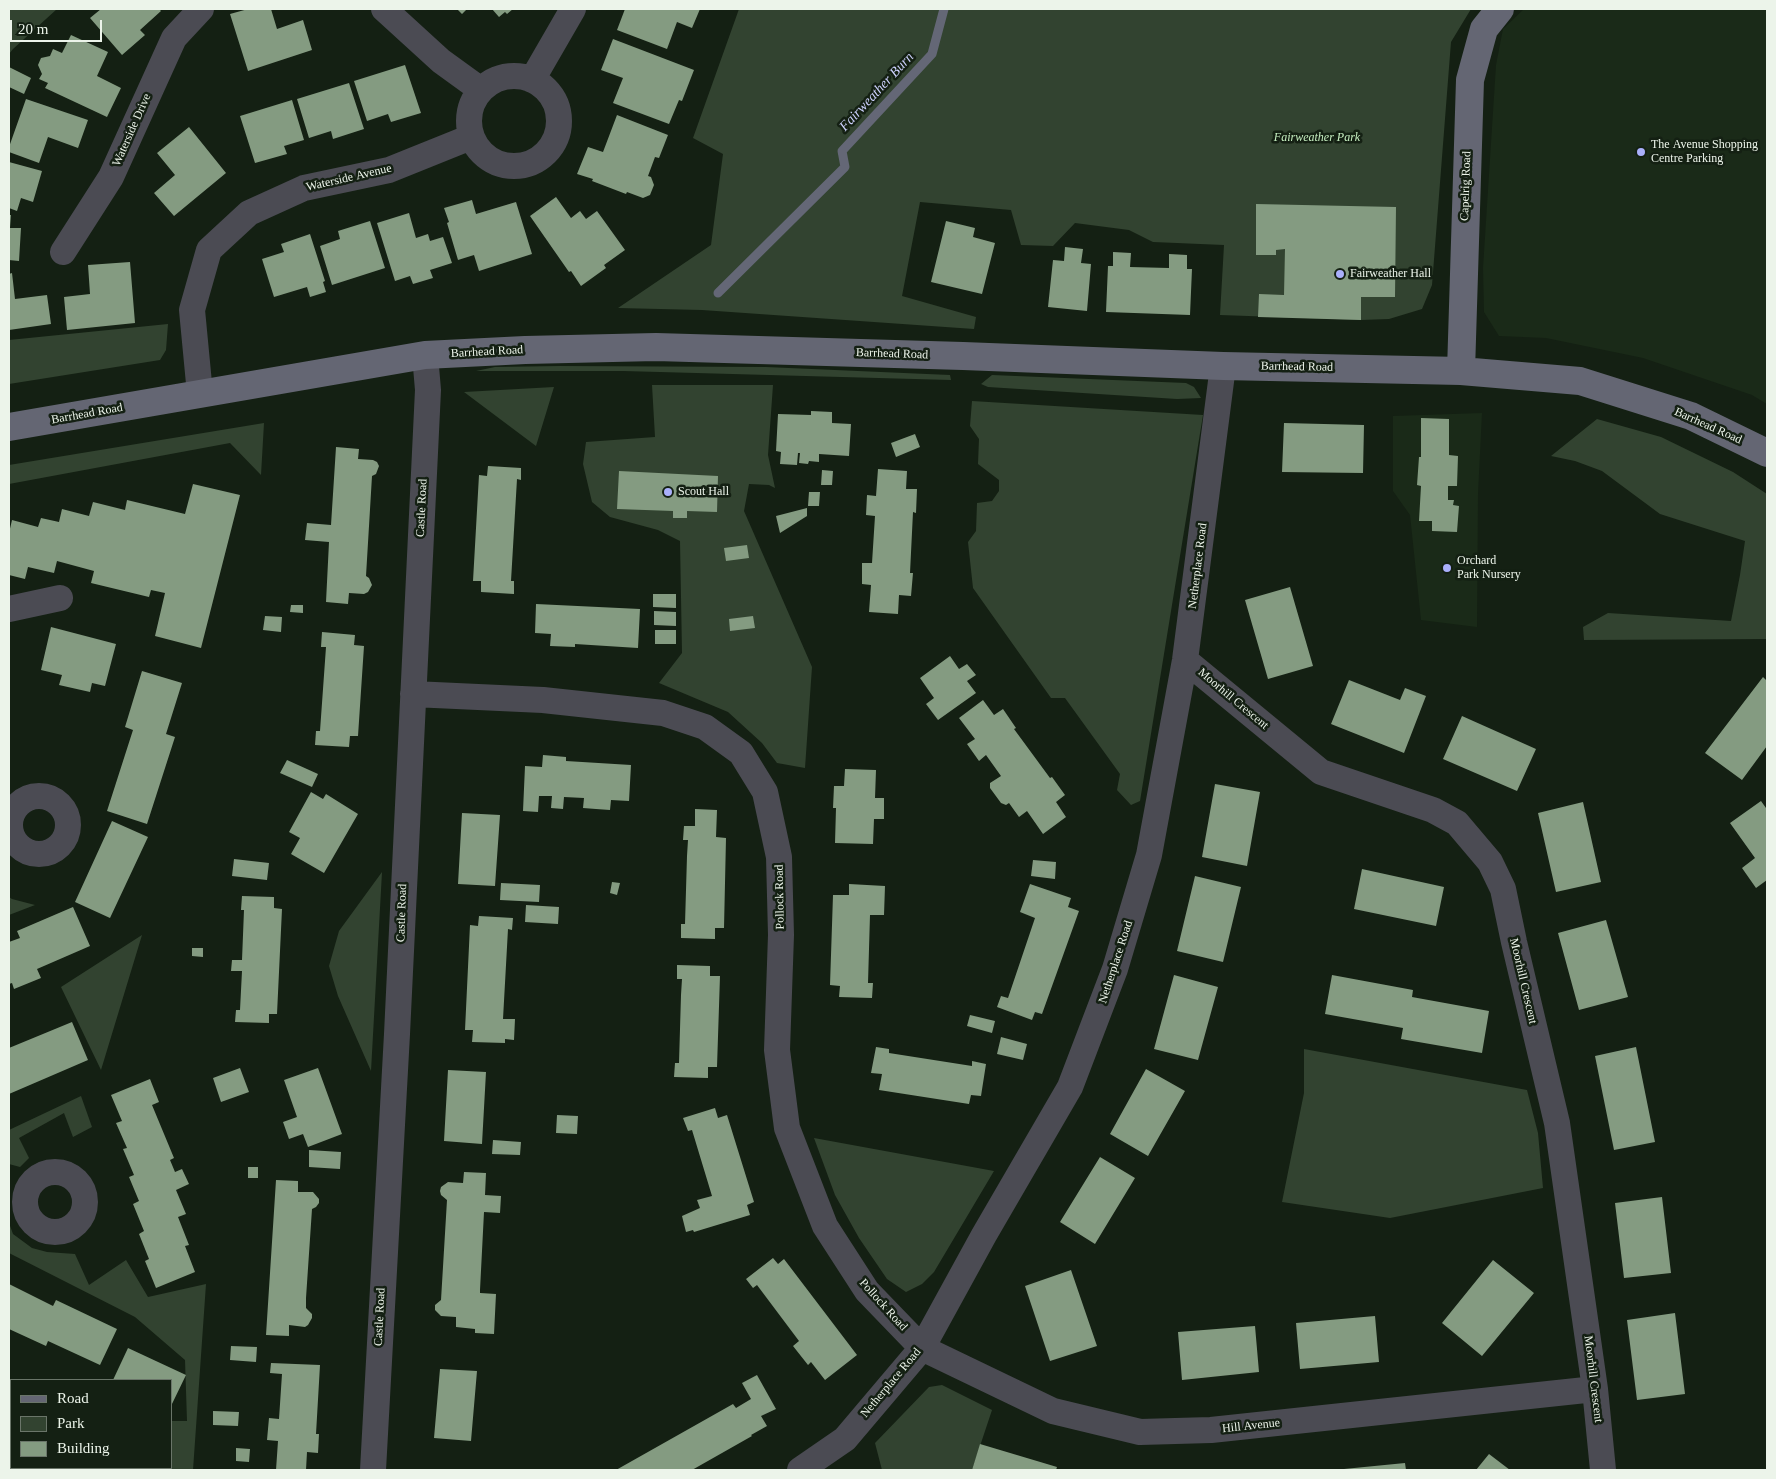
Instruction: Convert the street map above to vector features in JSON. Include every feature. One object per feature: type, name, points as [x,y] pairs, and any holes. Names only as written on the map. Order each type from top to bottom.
[{"type":"street","name":"Waterside Drive","points":[[63,252],[111,177],[174,38],[201,9]]},
{"type":"street","points":[[384,9],[441,61],[480,90]]},
{"type":"street","points":[[532,80],[573,9]]},
{"type":"street","name":"Capelrig Road","points":[[1461,371],[1470,80],[1484,30],[1500,9]]},
{"type":"street","points":[[506,76],[520,76],[532,80],[544,88],[553,99],[559,114],[554,142],[545,154],[533,163],[518,166],[503,165],[489,160],[478,150],[471,137],[468,124],[469,110],[480,90],[494,80],[506,76]]},
{"type":"street","name":"Waterside Avenue","points":[[200,394],[192,310],[209,250],[249,213],[304,188],[389,170],[471,137]]},
{"type":"street","name":"Barrhead Road","points":[[9,427],[425,355],[525,350],[656,347],[944,355],[1223,366],[1461,371],[1580,381],[1691,416],[1767,453]]},
{"type":"street","name":"Castle Road","points":[[373,1470],[397,1034],[428,390],[425,355]]},
{"type":"street","name":"Netherplace Road","points":[[800,1470],[845,1439],[922,1348],[984,1235],[1070,1087],[1115,969],[1149,855],[1185,660],[1223,366]]},
{"type":"street","points":[[9,610],[60,598]]},
{"type":"street","name":"Moorhill Crescent","points":[[1185,660],[1321,772],[1433,810],[1457,823],[1490,862],[1503,889],[1516,951],[1558,1123],[1595,1389],[1603,1470]]},
{"type":"street","name":"Pollock Road","points":[[412,694],[544,700],[663,713],[705,727],[741,753],[765,792],[780,857],[781,935],[777,1050],[787,1128],[825,1226],[867,1291],[922,1348]]},
{"type":"street","name":"Hill Avenue","points":[[922,1348],[1053,1411],[1140,1432],[1211,1430],[1595,1389]]},
{"type":"shaded area","name":"The Avenue Shopping Centre Parking","points":[[1524,9],[1767,9],[1767,404],[1752,395],[1643,358],[1546,338],[1499,336],[1484,312],[1483,268],[1496,65],[1503,29]]},
{"type":"shaded area","name":"Orchard Park Nursery","points":[[1482,413],[1478,494],[1477,627],[1421,620],[1410,515],[1393,491],[1393,416]]},
{"type":"green space","points":[[9,9],[57,9],[9,54]]},
{"type":"green space","name":"Fairweather Park","points":[[739,9],[1471,9],[1451,42],[1432,285],[1422,309],[1389,319],[1361,320],[1220,315],[1224,245],[1153,242],[1129,230],[1075,223],[1053,246],[1021,245],[1011,210],[920,202],[902,296],[976,317],[974,329],[702,310],[618,308],[711,245],[723,154],[693,138]]},
{"type":"green space","points":[[168,324],[166,350],[160,360],[9,384],[9,340]]},
{"type":"green space","points":[[495,367],[766,367],[950,375],[951,380],[623,371],[476,371]]},
{"type":"green space","points":[[992,375],[1186,383],[1194,387],[1201,398],[1177,399],[988,387],[981,384]]},
{"type":"green space","points":[[652,385],[773,385],[768,455],[775,488],[769,485],[749,484],[744,511],[812,667],[805,768],[777,763],[762,743],[728,712],[659,683],[682,653],[680,541],[658,530],[610,517],[592,502],[583,464],[586,442],[655,437]]},
{"type":"green space","points":[[554,387],[536,446],[464,392]]},
{"type":"green space","points":[[972,401],[1203,415],[1140,801],[1131,805],[1117,790],[1120,774],[1065,698],[1051,698],[973,588],[968,542],[976,531],[977,503],[992,501],[999,491],[999,480],[978,464],[979,439],[970,426]]},
{"type":"green space","points":[[1597,419],[1661,437],[1733,472],[1767,494],[1767,639],[1584,640],[1583,627],[1608,613],[1731,621],[1745,541],[1660,514],[1602,471],[1575,461],[1551,456]]},
{"type":"green space","points":[[264,423],[261,475],[230,443],[9,484],[9,465]]},
{"type":"green space","points":[[382,872],[371,1071],[338,996],[329,966],[339,931]]},
{"type":"green space","points":[[9,897],[12,899],[35,905],[9,915]]},
{"type":"green space","points":[[142,935],[101,1070],[61,987]]},
{"type":"green space","points":[[1304,1049],[1527,1090],[1538,1133],[1543,1188],[1390,1218],[1282,1202],[1304,1093]]},
{"type":"green space","points":[[81,1096],[92,1127],[73,1137],[64,1113],[19,1138],[29,1158],[20,1167],[9,1164],[9,1130]]},
{"type":"green space","points":[[814,1138],[994,1171],[934,1272],[922,1284],[906,1292],[887,1279],[859,1238],[835,1195]]},
{"type":"green space","points":[[9,1223],[13,1234],[32,1248],[47,1252],[75,1254],[89,1285],[126,1260],[148,1297],[206,1284],[193,1470],[139,1470],[172,1469],[172,1421],[187,1421],[185,1360],[135,1317],[9,1253]]},
{"type":"green space","points":[[942,1385],[992,1410],[972,1470],[882,1470],[875,1443],[929,1387]]},
{"type":"building","points":[[101,9],[159,9],[161,11],[140,30],[145,35],[122,55],[90,18]]},
{"type":"building","points":[[248,9],[271,9],[277,29],[303,20],[312,50],[248,71],[230,14]]},
{"type":"building","points":[[457,9],[467,9],[462,14]]},
{"type":"building","points":[[492,9],[513,9],[499,17]]},
{"type":"building","points":[[625,9],[700,9],[692,28],[677,22],[667,49],[617,30]]},
{"type":"building","points":[[71,35],[108,52],[97,76],[121,88],[107,117],[45,88],[48,83],[39,79],[42,74],[38,65],[41,58],[50,56],[53,49],[62,53]]},
{"type":"building","points":[[613,39],[694,70],[682,101],[679,100],[669,124],[613,103],[623,78],[601,70]]},
{"type":"building","points":[[405,65],[421,113],[391,122],[388,114],[367,121],[354,81]]},
{"type":"building","points":[[9,67],[31,78],[24,94],[9,87]]},
{"type":"building","points":[[349,83],[364,129],[333,139],[331,131],[309,138],[297,99]]},
{"type":"building","points":[[26,99],[88,120],[78,148],[48,137],[39,163],[9,152],[9,147]]},
{"type":"building","points":[[292,100],[304,140],[284,146],[287,154],[255,163],[240,116]]},
{"type":"building","points":[[617,115],[668,135],[659,158],[655,157],[648,176],[651,177],[654,185],[650,195],[643,198],[627,192],[626,194],[577,174],[588,147],[603,152]]},
{"type":"building","points":[[189,127],[226,173],[174,216],[154,193],[175,175],[157,153]]},
{"type":"building","points":[[9,162],[42,171],[33,202],[21,198],[17,211],[9,208]]},
{"type":"building","points":[[556,197],[571,218],[580,211],[586,219],[597,211],[625,250],[604,265],[606,268],[581,286],[530,216]]},
{"type":"building","points":[[472,200],[476,214],[516,202],[532,254],[479,271],[474,255],[458,260],[444,208]]},
{"type":"building","name":"Fairweather Hall","points":[[1256,204],[1396,207],[1395,297],[1361,297],[1361,320],[1258,317],[1259,294],[1284,295],[1285,249],[1276,250],[1276,255],[1256,255]]},
{"type":"building","points":[[409,213],[416,238],[428,234],[430,241],[443,237],[452,263],[430,270],[433,278],[413,284],[410,276],[395,281],[377,223]]},
{"type":"building","points":[[9,215],[11,215],[10,228],[21,228],[19,261],[9,260]]},
{"type":"building","points":[[370,221],[385,268],[332,285],[320,246],[340,239],[338,231]]},
{"type":"building","points":[[946,221],[975,228],[973,237],[995,243],[982,294],[931,282]]},
{"type":"building","points":[[310,234],[325,281],[323,282],[326,292],[310,297],[307,287],[274,297],[262,259],[284,252],[281,244]]},
{"type":"building","points":[[1065,247],[1083,249],[1081,263],[1091,264],[1087,311],[1048,307],[1053,260],[1064,261]]},
{"type":"building","points":[[1113,252],[1131,253],[1130,267],[1169,268],[1169,254],[1187,255],[1187,269],[1192,269],[1190,315],[1106,312],[1108,266],[1113,266]]},
{"type":"building","points":[[130,262],[135,323],[67,330],[64,297],[90,294],[88,265]]},
{"type":"building","points":[[12,273],[15,299],[47,295],[51,324],[9,330],[9,274]]},
{"type":"building","points":[[811,411],[832,412],[832,423],[851,424],[849,456],[819,454],[819,462],[809,461],[808,464],[799,463],[800,453],[798,453],[797,465],[780,464],[781,452],[776,451],[778,414],[811,415]]},
{"type":"building","name":"Orchard Park Nursery","points":[[1421,418],[1449,419],[1449,455],[1458,456],[1457,486],[1448,486],[1448,500],[1454,500],[1453,505],[1459,506],[1457,532],[1432,531],[1432,521],[1419,521],[1421,486],[1417,485],[1419,457],[1421,457]]},
{"type":"building","points":[[1284,423],[1364,425],[1363,473],[1282,472]]},
{"type":"building","points":[[915,434],[920,447],[896,457],[891,443]]},
{"type":"building","points":[[336,447],[359,449],[358,459],[373,460],[379,466],[376,474],[372,476],[366,576],[372,585],[368,592],[364,594],[349,593],[348,604],[326,602],[329,542],[305,540],[307,523],[331,525]]},
{"type":"building","points":[[488,466],[521,468],[521,480],[517,479],[511,581],[514,581],[514,594],[481,592],[481,581],[473,581],[479,475],[487,476]]},
{"type":"building","points":[[878,469],[907,471],[906,489],[917,489],[916,513],[913,512],[910,573],[913,573],[911,596],[899,595],[898,614],[869,612],[871,585],[862,584],[862,563],[872,563],[875,516],[866,515],[867,495],[876,496]]},
{"type":"building","points":[[822,470],[833,471],[832,485],[821,485]]},
{"type":"building","name":"Scout Hall","points":[[619,471],[718,476],[717,512],[687,511],[687,518],[673,518],[673,511],[617,509]]},
{"type":"building","points":[[193,484],[240,495],[201,648],[155,636],[165,593],[151,590],[149,597],[91,583],[94,571],[57,561],[54,573],[28,567],[25,579],[9,575],[9,533],[12,520],[38,527],[41,518],[59,522],[62,509],[89,516],[93,502],[125,510],[127,500],[185,514]]},
{"type":"building","points":[[809,492],[820,492],[819,506],[808,506]]},
{"type":"building","points":[[807,508],[807,516],[780,533],[776,516]]},
{"type":"building","points":[[747,545],[749,558],[726,561],[724,548]]},
{"type":"building","points":[[1290,587],[1313,666],[1268,679],[1245,600]]},
{"type":"building","points":[[653,594],[676,594],[676,608],[653,607]]},
{"type":"building","points":[[536,604],[640,609],[638,648],[575,644],[575,647],[550,646],[551,634],[535,633]]},
{"type":"building","points":[[291,605],[303,605],[303,613],[290,612]]},
{"type":"building","points":[[654,611],[676,612],[676,626],[654,625]]},
{"type":"building","points":[[265,616],[282,617],[281,632],[263,630]]},
{"type":"building","points":[[753,616],[755,628],[730,631],[729,619]]},
{"type":"building","points":[[51,627],[116,644],[105,686],[92,683],[90,692],[59,685],[62,675],[41,670]]},
{"type":"building","points":[[655,630],[676,630],[676,644],[655,644]]},
{"type":"building","points":[[322,632],[355,635],[354,645],[364,646],[358,736],[350,736],[349,747],[315,745],[316,731],[320,731],[326,647],[321,647]]},
{"type":"building","points":[[950,656],[959,669],[967,664],[976,675],[967,681],[976,693],[938,720],[926,704],[934,698],[920,678]]},
{"type":"building","points":[[142,671],[182,683],[166,734],[175,737],[147,824],[107,811],[133,730],[125,727]]},
{"type":"building","points":[[1763,677],[1767,681],[1767,746],[1742,780],[1705,753]]},
{"type":"building","points":[[1349,680],[1400,700],[1405,688],[1426,696],[1404,753],[1331,724]]},
{"type":"building","points":[[983,700],[994,715],[1003,709],[1016,728],[1014,729],[1065,795],[1056,802],[1066,817],[1043,834],[1027,811],[1019,817],[1009,803],[1006,805],[1001,803],[990,788],[990,783],[1001,776],[986,755],[979,761],[967,744],[975,739],[959,718]]},
{"type":"building","points":[[1462,716],[1536,749],[1517,791],[1443,759]]},
{"type":"building","points":[[543,755],[566,757],[566,761],[631,765],[629,801],[611,800],[610,810],[583,808],[584,798],[564,797],[563,809],[551,808],[552,796],[539,796],[538,812],[523,811],[525,766],[542,767]]},
{"type":"building","points":[[287,760],[318,774],[312,787],[280,773]]},
{"type":"building","points":[[845,769],[876,770],[875,798],[884,798],[884,819],[874,819],[873,844],[835,843],[836,808],[833,808],[834,786],[844,786]]},
{"type":"building","points":[[1215,784],[1260,792],[1247,866],[1202,857]]},
{"type":"building","points":[[311,792],[323,799],[326,794],[358,814],[324,873],[291,854],[300,838],[289,832]]},
{"type":"building","points":[[1761,801],[1767,808],[1767,880],[1756,888],[1742,868],[1755,858],[1730,823]]},
{"type":"building","points":[[1583,802],[1601,882],[1556,892],[1538,813]]},
{"type":"building","points":[[695,809],[717,810],[716,837],[726,838],[724,928],[715,928],[715,939],[681,938],[681,924],[685,924],[688,840],[683,840],[684,826],[695,826]]},
{"type":"building","points":[[462,813],[500,815],[495,886],[458,884]]},
{"type":"building","points":[[112,821],[148,837],[110,918],[75,902]]},
{"type":"building","points":[[234,859],[269,863],[267,880],[232,876]]},
{"type":"building","points":[[1033,860],[1056,862],[1055,879],[1031,876]]},
{"type":"building","points":[[1362,869],[1444,887],[1436,926],[1354,909]]},
{"type":"building","points":[[1195,876],[1241,887],[1223,962],[1177,951]]},
{"type":"building","points":[[612,882],[620,883],[617,895],[610,893]]},
{"type":"building","points":[[501,883],[540,885],[539,902],[500,900]]},
{"type":"building","points":[[849,884],[885,886],[884,915],[870,915],[868,983],[873,983],[872,998],[839,997],[840,986],[830,985],[833,895],[849,895]]},
{"type":"building","points":[[1030,884],[1071,898],[1068,907],[1079,911],[1042,1014],[1035,1012],[1032,1020],[997,1007],[1001,996],[1008,998],[1035,918],[1020,912]]},
{"type":"building","points":[[242,896],[274,897],[274,908],[282,909],[277,1014],[269,1014],[269,1023],[235,1022],[236,1010],[240,1010],[242,971],[231,971],[232,960],[242,960],[244,910],[241,910]]},
{"type":"building","points":[[526,905],[559,907],[558,924],[525,922]]},
{"type":"building","points":[[73,907],[90,946],[37,969],[41,978],[14,989],[12,983],[9,984],[9,942],[20,938],[17,931]]},
{"type":"building","points":[[479,916],[513,918],[512,930],[508,929],[503,1019],[515,1019],[514,1040],[505,1039],[505,1043],[472,1042],[473,1030],[465,1030],[470,925],[478,926]]},
{"type":"building","points":[[1606,920],[1628,997],[1579,1010],[1558,933]]},
{"type":"building","points":[[192,948],[203,948],[203,957],[192,956]]},
{"type":"building","points":[[677,965],[710,966],[710,976],[720,976],[717,1067],[708,1067],[708,1078],[674,1077],[675,1063],[679,1063],[682,979],[677,979]]},
{"type":"building","points":[[1174,975],[1218,987],[1198,1060],[1154,1049]]},
{"type":"building","points":[[1332,975],[1413,990],[1412,997],[1489,1011],[1482,1053],[1401,1039],[1403,1028],[1325,1014]]},
{"type":"building","points":[[970,1015],[995,1021],[992,1033],[967,1026]]},
{"type":"building","points":[[72,1022],[88,1060],[9,1094],[9,1048]]},
{"type":"building","points":[[1001,1037],[1027,1044],[1023,1060],[997,1054]]},
{"type":"building","points":[[876,1047],[889,1049],[889,1053],[972,1066],[972,1061],[986,1064],[981,1096],[971,1095],[969,1104],[879,1090],[882,1074],[871,1073]]},
{"type":"building","points":[[1636,1047],[1655,1142],[1614,1150],[1595,1056]]},
{"type":"building","points":[[240,1068],[249,1092],[221,1102],[213,1078]]},
{"type":"building","points":[[318,1068],[342,1134],[308,1147],[303,1134],[289,1139],[283,1122],[297,1117],[284,1080]]},
{"type":"building","points":[[1146,1069],[1185,1091],[1148,1156],[1110,1134]]},
{"type":"building","points":[[448,1070],[486,1072],[482,1144],[444,1141]]},
{"type":"building","points":[[150,1079],[159,1102],[152,1105],[174,1158],[170,1160],[175,1172],[182,1169],[189,1184],[176,1190],[186,1214],[178,1217],[189,1245],[185,1246],[195,1272],[156,1288],[145,1261],[149,1259],[139,1234],[144,1231],[133,1204],[139,1201],[129,1177],[134,1175],[123,1149],[127,1148],[116,1123],[122,1121],[111,1095]]},
{"type":"building","points":[[715,1108],[718,1118],[727,1115],[754,1202],[747,1205],[750,1215],[694,1232],[693,1230],[686,1232],[682,1216],[700,1208],[697,1200],[712,1196],[692,1130],[688,1131],[683,1118]]},
{"type":"building","points":[[557,1115],[578,1116],[577,1134],[556,1133]]},
{"type":"building","points":[[493,1140],[521,1142],[520,1155],[492,1154]]},
{"type":"building","points":[[309,1150],[341,1152],[340,1169],[309,1167]]},
{"type":"building","points":[[1100,1157],[1135,1178],[1095,1244],[1060,1222]]},
{"type":"building","points":[[248,1167],[258,1167],[258,1178],[248,1178]]},
{"type":"building","points":[[464,1172],[486,1173],[485,1195],[501,1196],[500,1213],[484,1212],[480,1290],[480,1293],[496,1294],[494,1334],[475,1333],[475,1329],[456,1327],[456,1317],[441,1316],[435,1310],[435,1305],[441,1300],[447,1200],[441,1195],[440,1191],[441,1187],[448,1182],[463,1183]]},
{"type":"building","points":[[276,1180],[298,1181],[298,1192],[313,1192],[319,1199],[319,1203],[312,1209],[306,1298],[306,1308],[312,1314],[312,1318],[305,1327],[289,1325],[289,1336],[266,1335]]},
{"type":"building","points":[[1662,1197],[1671,1273],[1624,1278],[1615,1203]]},
{"type":"building","points":[[773,1258],[778,1264],[784,1259],[857,1355],[825,1380],[811,1362],[808,1365],[793,1346],[799,1341],[757,1285],[753,1288],[746,1279]]},
{"type":"building","points":[[1493,1260],[1534,1293],[1482,1356],[1442,1323]]},
{"type":"building","points":[[1071,1270],[1097,1346],[1050,1361],[1025,1286]]},
{"type":"building","points":[[9,1284],[53,1306],[56,1300],[117,1329],[100,1365],[48,1341],[46,1346],[9,1329]]},
{"type":"building","points":[[1675,1313],[1685,1394],[1637,1400],[1627,1320]]},
{"type":"building","points":[[1375,1316],[1379,1362],[1300,1369],[1296,1323]]},
{"type":"building","points":[[1255,1326],[1259,1372],[1182,1380],[1178,1332]]},
{"type":"building","points":[[231,1346],[257,1347],[256,1362],[230,1360]]},
{"type":"building","points":[[128,1348],[186,1375],[172,1404],[172,1379],[113,1379]]},
{"type":"building","points":[[271,1363],[320,1365],[316,1434],[319,1434],[318,1453],[307,1452],[306,1470],[276,1470],[278,1441],[267,1440],[269,1418],[279,1419],[282,1374],[270,1373]]},
{"type":"building","points":[[440,1369],[477,1371],[471,1441],[434,1438]]},
{"type":"building","points":[[757,1375],[776,1409],[761,1416],[767,1426],[692,1470],[616,1470],[733,1404],[736,1408],[751,1399],[742,1383]]},
{"type":"building","points":[[213,1411],[239,1412],[238,1426],[213,1425]]},
{"type":"building","points":[[9,1422],[10,1469],[44,1469],[12,1470],[9,1469]]},
{"type":"building","points":[[980,1444],[1057,1467],[1056,1470],[972,1470]]},
{"type":"building","points":[[236,1448],[250,1449],[249,1462],[236,1461]]},
{"type":"building","points":[[1489,1454],[1510,1470],[1476,1470]]},
{"type":"building","points":[[1405,1463],[1406,1470],[1344,1470],[1344,1469]]},
{"type":"waterway","name":"Fairweather Burn","points":[[718,293],[845,167],[842,151],[932,54],[944,9]]},
{"type":"place","name":"The Avenue Shopping Centre Parking","points":[[1641,152]]},
{"type":"place","name":"Fairweather Hall","points":[[1340,274]]},
{"type":"place","name":"Scout Hall","points":[[668,492]]},
{"type":"place","name":"Orchard Park Nursery","points":[[1447,568]]}]
